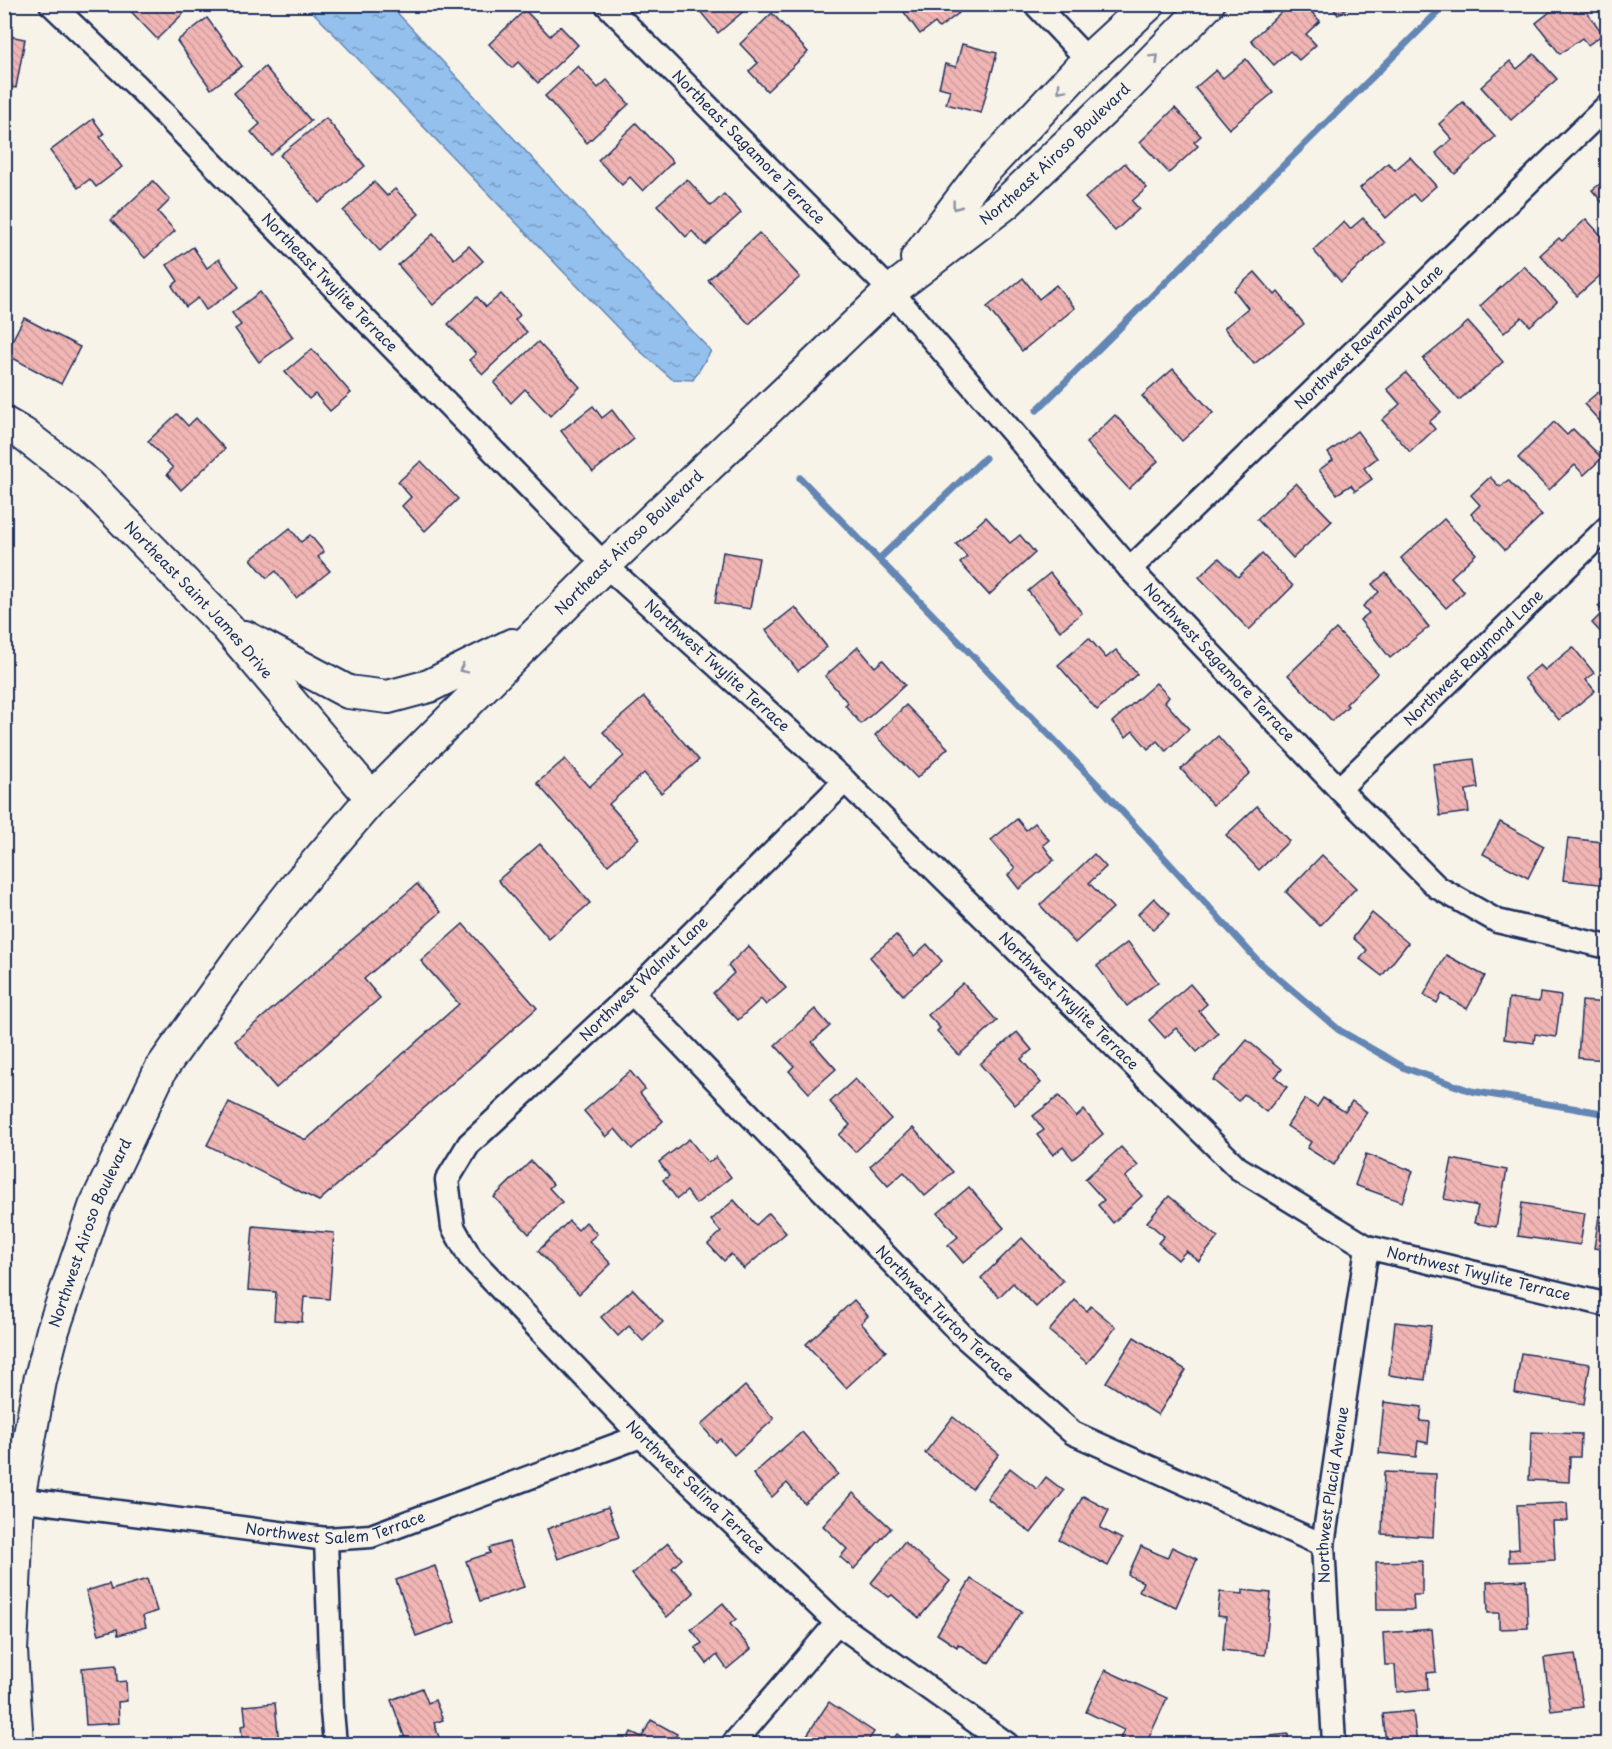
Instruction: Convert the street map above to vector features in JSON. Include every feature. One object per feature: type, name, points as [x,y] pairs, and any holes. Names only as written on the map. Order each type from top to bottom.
[{"type":"main road","name":"Northeast Airoso Boulevard","points":[[891,291],[981,174],[1088,60],[1149,4]]},
{"type":"main road","name":"Northeast Airoso Boulevard","points":[[372,798],[605,565],[891,291],[1006,203],[1119,95],[1208,4]]},
{"type":"main road","name":"Northeast Saint James Drive","points":[[4,423],[23,434],[89,485],[227,627],[372,798]]},
{"type":"main road","points":[[227,627],[348,692],[388,696],[429,686],[535,634]]},
{"type":"main road","name":"Northwest Airoso Boulevard","points":[[18,1744],[10,1652],[18,1499],[40,1381],[67,1288],[95,1207],[161,1069],[251,944],[299,883],[372,798]]},
{"type":"street","name":"Northeast Twylite Terrace","points":[[51,4],[136,86],[605,565]]},
{"type":"street","name":"Northeast Sagamore Terrace","points":[[606,4],[891,291]]},
{"type":"street","points":[[1035,4],[1088,60]]},
{"type":"street","name":"Northwest Ravenwood Lane","points":[[1130,569],[1608,105]]},
{"type":"street","name":"Northwest Sagamore Terrace","points":[[891,291],[1130,569],[1339,789],[1437,887],[1497,921],[1608,947]]},
{"type":"street","name":"Northwest Raymond Lane","points":[[1339,789],[1608,527]]},
{"type":"street","name":"Northwest Twylite Terrace","points":[[605,565],[846,781],[1238,1168],[1367,1247],[1608,1305]]},
{"type":"street","name":"Northwest Walnut Lane","points":[[447,1180],[469,1144],[632,993],[846,781]]},
{"type":"street","name":"Northwest Turton Terrace","points":[[632,993],[962,1335],[1073,1433],[1323,1545]]},
{"type":"street","name":"Northwest Salina Terrace","points":[[447,1180],[453,1227],[470,1257],[640,1436],[837,1623],[1007,1744]]},
{"type":"street","name":"Northwest Placid Avenue","points":[[1334,1744],[1323,1545],[1367,1247]]},
{"type":"street","name":"Northwest Salem Terrace","points":[[18,1499],[326,1539],[371,1536],[640,1436]]},
{"type":"street","points":[[326,1539],[335,1744]]},
{"type":"street","points":[[733,1744],[837,1623]]},
{"type":"water","points":[[306,5],[390,5],[711,351],[693,380],[672,379],[640,351]]},
{"type":"building","points":[[124,4],[193,4],[157,39]]},
{"type":"building","points":[[694,4],[752,4],[718,33]]},
{"type":"building","points":[[898,4],[953,4],[959,13],[939,28],[935,23],[920,34]]},
{"type":"building","points":[[1290,4],[1304,4],[1320,21],[1306,34],[1316,45],[1299,60],[1290,51],[1274,65],[1251,40]]},
{"type":"building","points":[[1330,4],[1351,4],[1338,15]]},
{"type":"building","points":[[1560,4],[1581,4],[1603,34],[1588,45],[1582,38],[1560,54],[1536,23]]},
{"type":"building","points":[[525,10],[550,36],[560,26],[578,45],[538,83],[518,62],[512,68],[489,44]]},
{"type":"building","points":[[772,13],[808,52],[767,91],[749,71],[758,63],[740,44]]},
{"type":"building","points":[[207,18],[242,66],[211,89],[177,41]]},
{"type":"building","points":[[4,35],[25,39],[16,88],[4,86]]},
{"type":"building","points":[[962,44],[997,53],[981,113],[946,104],[950,90],[939,87],[945,64],[956,67]]},
{"type":"building","points":[[1534,54],[1557,79],[1511,120],[1481,87],[1510,61],[1517,69]]},
{"type":"building","points":[[1246,59],[1273,93],[1229,129],[1195,88],[1216,70],[1223,78]]},
{"type":"building","points":[[578,66],[598,88],[607,80],[629,104],[587,143],[545,96]]},
{"type":"building","points":[[265,67],[311,121],[271,155],[251,132],[260,124],[234,93]]},
{"type":"building","points":[[1463,102],[1495,137],[1455,174],[1436,153],[1452,139],[1439,124]]},
{"type":"building","points":[[1175,108],[1201,136],[1194,142],[1198,146],[1169,173],[1140,142]]},
{"type":"building","points":[[326,118],[365,166],[319,203],[280,155]]},
{"type":"building","points":[[93,119],[104,134],[100,137],[122,167],[96,187],[90,179],[78,188],[50,151]]},
{"type":"building","points":[[636,123],[673,162],[643,191],[630,177],[622,185],[598,160]]},
{"type":"building","points":[[1410,157],[1436,186],[1419,201],[1413,194],[1386,218],[1360,188],[1388,163],[1395,170]]},
{"type":"building","points":[[1125,163],[1147,188],[1132,201],[1139,209],[1115,231],[1085,198]]},
{"type":"building","points":[[1608,178],[1608,209],[1592,190]]},
{"type":"building","points":[[687,179],[711,206],[724,194],[741,213],[705,245],[692,231],[686,237],[657,205]]},
{"type":"building","points":[[153,181],[170,200],[158,212],[175,231],[145,258],[111,220]]},
{"type":"building","points":[[374,182],[387,196],[395,189],[419,214],[380,251],[343,211]]},
{"type":"building","points":[[1363,218],[1385,243],[1341,282],[1313,250],[1344,222],[1350,229]]},
{"type":"building","points":[[1586,219],[1608,243],[1608,278],[1603,273],[1577,296],[1540,255],[1559,238],[1562,241]]},
{"type":"building","points":[[759,233],[800,277],[749,324],[708,280]]},
{"type":"building","points":[[433,234],[454,259],[469,246],[483,261],[433,305],[398,265]]},
{"type":"building","points":[[193,247],[207,268],[219,259],[239,287],[206,310],[198,298],[186,307],[172,286],[178,281],[167,265]]},
{"type":"building","points":[[1524,266],[1557,302],[1530,326],[1522,317],[1504,333],[1480,306]]},
{"type":"building","points":[[1255,272],[1275,295],[1278,292],[1304,324],[1254,364],[1224,328],[1248,308],[1234,290]]},
{"type":"building","points":[[1023,278],[1039,299],[1056,285],[1075,308],[1022,351],[987,307]]},
{"type":"building","points":[[260,292],[293,337],[259,362],[235,329],[241,325],[232,313]]},
{"type":"building","points":[[501,294],[520,315],[515,320],[527,332],[483,374],[469,360],[476,354],[448,324],[477,297],[486,307]]},
{"type":"building","points":[[24,318],[80,347],[61,384],[5,354]]},
{"type":"building","points":[[1468,322],[1503,362],[1459,400],[1423,359]]},
{"type":"building","points":[[538,342],[580,387],[550,416],[525,389],[511,403],[494,383]]},
{"type":"building","points":[[312,349],[351,393],[330,411],[315,394],[309,399],[285,372]]},
{"type":"building","points":[[1173,369],[1213,413],[1182,441],[1142,396]]},
{"type":"building","points":[[1406,373],[1441,412],[1429,422],[1435,429],[1410,452],[1382,420],[1400,404],[1387,389]]},
{"type":"building","points":[[1608,384],[1608,430],[1584,404]]},
{"type":"building","points":[[593,406],[602,418],[612,410],[634,439],[593,472],[561,431]]},
{"type":"building","points":[[177,414],[188,426],[196,418],[225,449],[181,490],[167,474],[173,468],[148,441]]},
{"type":"building","points":[[1115,415],[1158,461],[1129,489],[1086,443]]},
{"type":"building","points":[[1554,422],[1567,435],[1573,429],[1602,458],[1584,475],[1575,465],[1549,490],[1518,458]]},
{"type":"building","points":[[1357,431],[1377,458],[1364,468],[1372,479],[1355,491],[1351,485],[1337,494],[1319,470],[1333,460],[1328,453]]},
{"type":"building","points":[[421,461],[458,499],[425,531],[402,506],[411,497],[398,482]]},
{"type":"building","points":[[1490,477],[1500,487],[1508,480],[1542,515],[1505,550],[1471,514],[1480,505],[1471,495]]},
{"type":"building","points":[[1296,483],[1332,521],[1293,558],[1257,519]]},
{"type":"building","points":[[986,517],[1010,543],[1020,535],[1035,553],[989,595],[960,563],[967,557],[956,544]]},
{"type":"building","points":[[1444,519],[1476,554],[1451,577],[1464,592],[1446,608],[1401,558]]},
{"type":"building","points":[[290,528],[301,542],[310,535],[324,552],[318,557],[330,571],[296,598],[276,571],[267,578],[251,559]]},
{"type":"building","points":[[723,552],[759,558],[750,609],[715,603]]},
{"type":"building","points":[[1262,554],[1293,586],[1249,630],[1199,577],[1219,558],[1238,577]]},
{"type":"building","points":[[1050,573],[1082,613],[1060,631],[1028,591]]},
{"type":"building","points":[[1386,573],[1429,627],[1390,658],[1360,620],[1369,613],[1363,606],[1379,592],[1372,584]]},
{"type":"building","points":[[1608,598],[1608,640],[1592,623],[1603,612],[1598,606]]},
{"type":"building","points":[[795,607],[827,647],[798,671],[766,630]]},
{"type":"building","points":[[1336,629],[1378,673],[1332,721],[1288,675]]},
{"type":"building","points":[[1089,638],[1106,658],[1116,650],[1137,674],[1097,710],[1058,665]]},
{"type":"building","points":[[858,647],[875,667],[883,660],[905,685],[861,724],[845,705],[848,703],[825,676]]},
{"type":"building","points":[[1573,647],[1594,673],[1586,680],[1595,691],[1559,720],[1524,678],[1540,665],[1545,670]]},
{"type":"building","points":[[1156,683],[1169,697],[1165,702],[1189,729],[1166,751],[1157,741],[1148,749],[1133,731],[1126,737],[1112,722]]},
{"type":"building","points":[[644,697],[699,760],[661,793],[644,773],[609,804],[639,838],[608,865],[537,783],[565,759],[589,787],[624,756],[603,732]]},
{"type":"building","points":[[906,705],[948,748],[917,778],[875,735]]},
{"type":"building","points":[[1218,736],[1250,773],[1213,805],[1181,769]]},
{"type":"building","points":[[1474,759],[1478,788],[1466,790],[1469,812],[1440,816],[1433,764]]},
{"type":"building","points":[[1257,806],[1289,841],[1259,870],[1226,835]]},
{"type":"building","points":[[1017,819],[1026,830],[1035,823],[1049,840],[1043,845],[1054,860],[1019,889],[1008,875],[1015,868],[991,840]]},
{"type":"building","points":[[1500,822],[1544,846],[1528,878],[1483,854]]},
{"type":"building","points":[[1568,838],[1602,842],[1601,852],[1608,852],[1608,885],[1563,880]]},
{"type":"building","points":[[540,844],[590,903],[549,939],[498,880]]},
{"type":"building","points":[[1094,854],[1106,867],[1089,883],[1113,908],[1075,943],[1040,905]]},
{"type":"building","points":[[1322,855],[1356,888],[1320,926],[1286,892]]},
{"type":"building","points":[[417,884],[441,912],[364,979],[380,998],[276,1088],[235,1041]]},
{"type":"building","points":[[1154,898],[1170,914],[1153,930],[1138,914]]},
{"type":"building","points":[[1372,913],[1408,943],[1382,976],[1360,959],[1367,950],[1353,938]]},
{"type":"building","points":[[463,924],[537,1008],[319,1201],[207,1145],[229,1102],[306,1140],[459,1004],[421,961]]},
{"type":"building","points":[[896,935],[914,956],[927,944],[942,961],[903,995],[870,957]]},
{"type":"building","points":[[1128,942],[1158,982],[1127,1006],[1097,966]]},
{"type":"building","points":[[748,946],[786,988],[766,1005],[761,999],[738,1020],[713,993],[734,973],[728,966]]},
{"type":"building","points":[[1446,955],[1485,976],[1467,1009],[1442,994],[1437,1003],[1424,995]]},
{"type":"building","points":[[963,983],[997,1021],[959,1055],[937,1031],[940,1028],[928,1015]]},
{"type":"building","points":[[1190,984],[1207,1004],[1199,1011],[1218,1034],[1197,1052],[1176,1028],[1165,1038],[1149,1020]]},
{"type":"building","points":[[1540,993],[1561,996],[1556,1037],[1535,1034],[1534,1043],[1504,1039],[1509,998],[1539,1002]]},
{"type":"building","points":[[1582,1001],[1608,1003],[1608,1060],[1578,1058]]},
{"type":"building","points":[[815,1009],[830,1026],[812,1042],[836,1069],[809,1093],[789,1071],[794,1066],[775,1045]]},
{"type":"building","points":[[1017,1032],[1032,1050],[1021,1059],[1041,1083],[1015,1105],[980,1064]]},
{"type":"building","points":[[1247,1040],[1282,1069],[1275,1077],[1287,1087],[1266,1112],[1244,1094],[1238,1101],[1213,1080]]},
{"type":"building","points":[[630,1071],[645,1089],[640,1093],[663,1121],[632,1149],[615,1129],[606,1137],[584,1111]]},
{"type":"building","points":[[855,1079],[891,1119],[855,1152],[839,1135],[850,1125],[830,1102]]},
{"type":"building","points":[[1059,1096],[1076,1117],[1084,1110],[1103,1134],[1073,1159],[1063,1147],[1053,1155],[1037,1135],[1044,1130],[1033,1116]]},
{"type":"building","points":[[1323,1098],[1345,1112],[1352,1101],[1367,1112],[1334,1165],[1307,1148],[1311,1142],[1287,1126],[1305,1099],[1317,1107]]},
{"type":"building","points":[[913,1128],[953,1172],[925,1196],[904,1172],[888,1186],[870,1166]]},
{"type":"building","points":[[689,1139],[708,1163],[716,1157],[731,1177],[696,1204],[687,1191],[677,1199],[663,1180],[669,1176],[659,1162]]},
{"type":"building","points":[[1121,1147],[1138,1166],[1125,1177],[1142,1196],[1113,1223],[1098,1205],[1104,1200],[1085,1179]]},
{"type":"building","points":[[1366,1154],[1413,1171],[1402,1202],[1355,1185]]},
{"type":"building","points":[[1452,1159],[1507,1170],[1496,1227],[1474,1223],[1478,1206],[1444,1199]]},
{"type":"building","points":[[531,1161],[553,1184],[549,1188],[562,1202],[529,1234],[494,1197]]},
{"type":"building","points":[[969,1187],[1004,1228],[963,1263],[948,1245],[958,1237],[938,1213]]},
{"type":"building","points":[[1169,1196],[1218,1237],[1199,1261],[1186,1251],[1178,1260],[1158,1243],[1164,1236],[1147,1222]]},
{"type":"building","points":[[734,1200],[756,1225],[769,1213],[786,1233],[744,1269],[731,1254],[724,1261],[708,1244],[721,1232],[711,1220]]},
{"type":"building","points":[[1522,1203],[1585,1213],[1580,1245],[1518,1236]]},
{"type":"building","points":[[1599,1216],[1608,1217],[1608,1250],[1594,1248]]},
{"type":"building","points":[[569,1221],[578,1230],[586,1222],[597,1234],[589,1241],[611,1264],[579,1294],[538,1251]]},
{"type":"building","points":[[253,1226],[334,1233],[329,1299],[304,1297],[302,1322],[274,1320],[276,1292],[248,1290]]},
{"type":"building","points":[[1022,1238],[1063,1281],[1036,1307],[1013,1283],[999,1297],[981,1278]]},
{"type":"building","points":[[633,1289],[663,1322],[643,1341],[629,1326],[618,1336],[601,1317]]},
{"type":"building","points":[[854,1300],[868,1316],[861,1323],[886,1351],[846,1388],[806,1344]]},
{"type":"building","points":[[1075,1300],[1087,1311],[1091,1306],[1116,1327],[1087,1363],[1049,1331]]},
{"type":"building","points":[[1395,1322],[1431,1326],[1425,1380],[1389,1375]]},
{"type":"building","points":[[1134,1337],[1186,1370],[1158,1415],[1106,1382]]},
{"type":"building","points":[[1521,1353],[1590,1364],[1584,1404],[1515,1393]]},
{"type":"building","points":[[745,1386],[774,1419],[734,1455],[720,1439],[716,1442],[701,1425]]},
{"type":"building","points":[[1384,1402],[1422,1407],[1420,1421],[1430,1422],[1428,1443],[1418,1441],[1416,1457],[1379,1453]]},
{"type":"building","points":[[953,1417],[999,1454],[972,1489],[925,1453]]},
{"type":"building","points":[[802,1432],[838,1474],[804,1503],[787,1483],[772,1497],[753,1474]]},
{"type":"building","points":[[1531,1432],[1581,1434],[1580,1457],[1570,1457],[1569,1482],[1529,1480]]},
{"type":"building","points":[[1010,1468],[1037,1489],[1046,1477],[1064,1491],[1031,1533],[987,1498]]},
{"type":"building","points":[[1384,1472],[1436,1474],[1433,1537],[1382,1534]]},
{"type":"building","points":[[853,1493],[891,1528],[854,1569],[840,1557],[847,1549],[823,1526]]},
{"type":"building","points":[[1083,1496],[1109,1510],[1100,1528],[1122,1539],[1108,1566],[1059,1540]]},
{"type":"building","points":[[1567,1503],[1568,1521],[1553,1521],[1555,1560],[1509,1562],[1509,1550],[1519,1549],[1517,1505]]},
{"type":"building","points":[[608,1507],[619,1537],[558,1559],[547,1529]]},
{"type":"building","points":[[509,1542],[524,1587],[480,1601],[466,1561],[490,1553],[489,1548]]},
{"type":"building","points":[[904,1542],[950,1581],[919,1618],[892,1595],[889,1597],[871,1583]]},
{"type":"building","points":[[668,1543],[682,1559],[672,1568],[694,1593],[667,1617],[632,1574]]},
{"type":"building","points":[[1141,1546],[1167,1558],[1172,1547],[1197,1559],[1176,1607],[1139,1591],[1143,1582],[1128,1575]]},
{"type":"building","points":[[1422,1561],[1422,1595],[1413,1595],[1414,1610],[1377,1610],[1376,1562]]},
{"type":"building","points":[[435,1566],[455,1622],[416,1636],[396,1580]]},
{"type":"building","points":[[147,1579],[157,1611],[143,1616],[146,1627],[118,1635],[117,1629],[99,1634],[86,1591],[109,1584],[111,1590]]},
{"type":"building","points":[[971,1579],[1022,1611],[989,1663],[937,1634]]},
{"type":"building","points":[[1526,1580],[1528,1628],[1499,1629],[1499,1613],[1488,1613],[1487,1582]]},
{"type":"building","points":[[1243,1590],[1271,1593],[1265,1655],[1223,1650],[1226,1617],[1217,1616],[1220,1592],[1243,1594]]},
{"type":"building","points":[[723,1603],[736,1619],[730,1624],[751,1649],[727,1669],[717,1655],[707,1664],[695,1648],[702,1643],[691,1629]]},
{"type":"building","points":[[1432,1629],[1436,1672],[1427,1673],[1428,1689],[1397,1692],[1395,1665],[1385,1665],[1383,1633]]},
{"type":"building","points":[[1575,1654],[1583,1707],[1551,1711],[1544,1658]]},
{"type":"building","points":[[116,1665],[117,1682],[126,1681],[127,1701],[118,1702],[119,1723],[86,1725],[82,1668]]},
{"type":"building","points":[[1105,1670],[1167,1698],[1146,1744],[1134,1744],[1120,1738],[1124,1730],[1086,1712]]},
{"type":"building","points":[[422,1688],[428,1703],[435,1700],[443,1720],[434,1723],[441,1743],[407,1744],[391,1700]]},
{"type":"building","points":[[829,1702],[874,1732],[866,1744],[801,1744]]},
{"type":"building","points":[[275,1703],[279,1744],[243,1744],[241,1726],[246,1725],[244,1706]]},
{"type":"building","points":[[1413,1711],[1417,1744],[1386,1744],[1383,1714]]},
{"type":"building","points":[[651,1720],[677,1734],[671,1744],[625,1744],[631,1732],[642,1737]]},
{"type":"building","points":[[897,1734],[911,1744],[890,1744]]},
{"type":"building","points":[[1288,1734],[1289,1744],[1234,1744],[1234,1740]]},
{"type":"building","points":[[1561,1738],[1562,1744],[1528,1743]]},
{"type":"waterway","points":[[1037,410],[1446,4]]},
{"type":"waterway","points":[[879,559],[985,458]]},
{"type":"waterway","points":[[800,478],[1099,786],[1259,962],[1339,1030],[1405,1068],[1471,1091],[1608,1114]]}]
